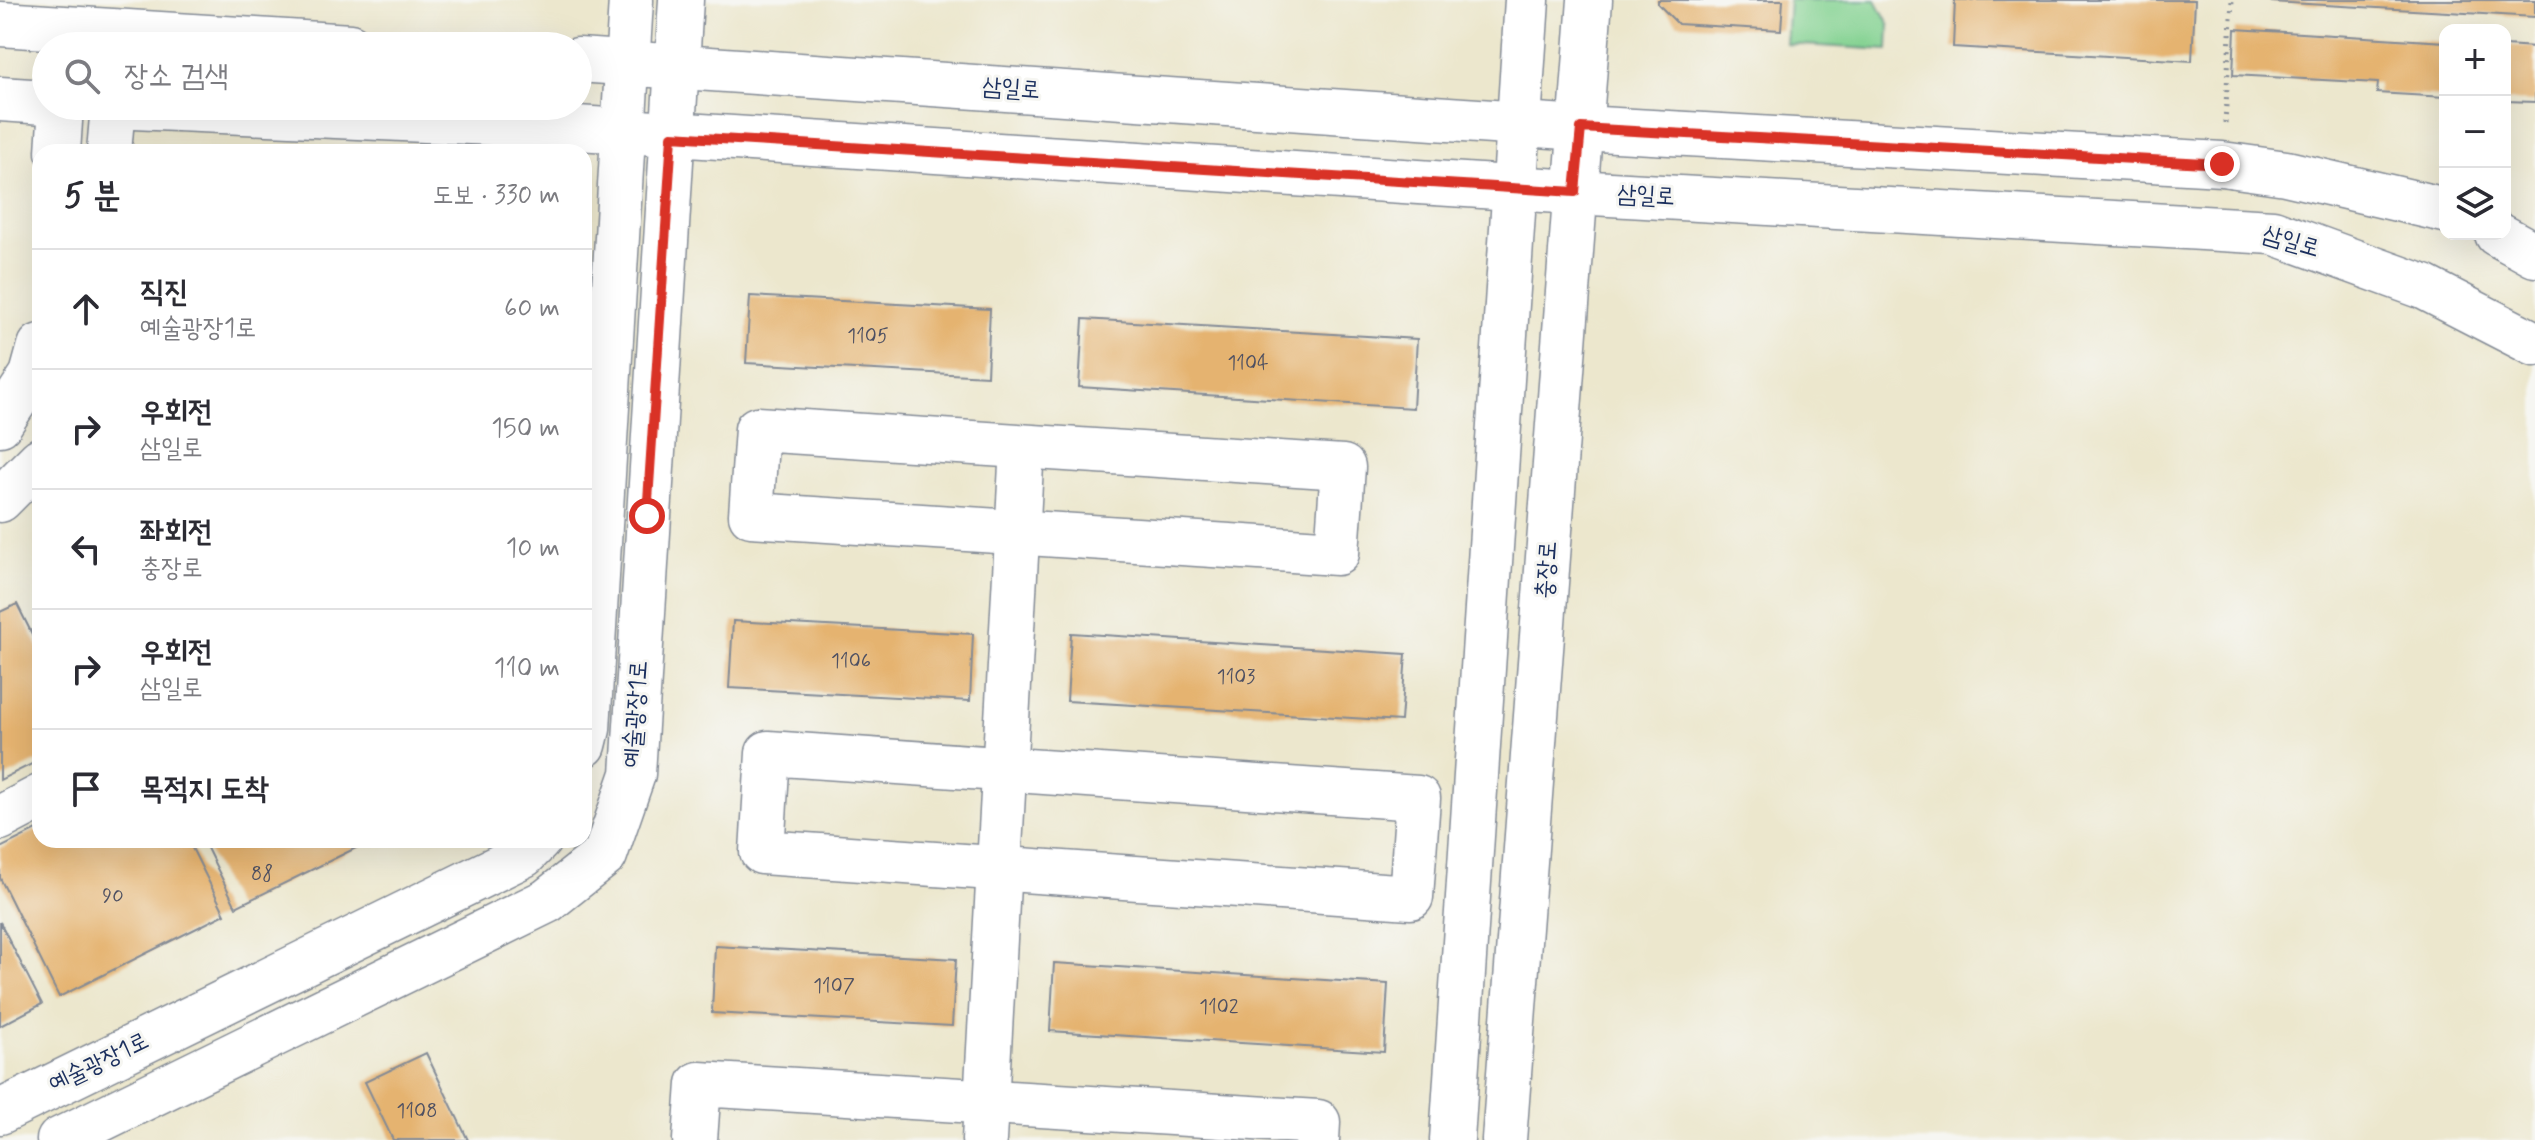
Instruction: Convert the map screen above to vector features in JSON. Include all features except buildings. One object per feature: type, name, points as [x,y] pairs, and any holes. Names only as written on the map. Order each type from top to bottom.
[{"type":"street","name":"예술광장1로","points":[[592,554],[631,0]]},
{"type":"street","name":"예술광장1로","points":[[59,1140],[547,901],[605,855],[633,774],[681,0]]},
{"type":"street","points":[[1452,1140],[1527,0]]},
{"type":"street","name":"충장로","points":[[1504,1140],[1590,0]]},
{"type":"street","points":[[0,24],[113,26],[184,32]]},
{"type":"street","name":"삼일로","points":[[592,61],[1581,128],[2222,164],[2286,173],[2439,209]]},
{"type":"street","points":[[0,99],[32,101]]},
{"type":"street","points":[[59,144],[60,120]]},
{"type":"street","points":[[110,144],[111,120]]},
{"type":"street","name":"삼일로","points":[[425,120],[2273,232],[2424,287],[2535,344]]},
{"type":"street","points":[[2508,240],[2535,255]]},
{"type":"street","points":[[0,424],[32,375]]},
{"type":"street","points":[[757,429],[1343,467],[1337,553],[1017,533],[751,515],[757,429]]},
{"type":"street","points":[[0,447],[32,450]]},
{"type":"street","points":[[985,1121],[1022,447]]},
{"type":"street","points":[[0,500],[32,468]]},
{"type":"street","points":[[593,510],[647,516]]},
{"type":"street","points":[[768,753],[1004,768],[1418,798],[1411,897],[762,852],[768,753]]},
{"type":"street","points":[[0,818],[32,801]]},
{"type":"street","name":"예술광장1로","points":[[0,1112],[524,855],[531,848]]},
{"type":"street","points":[[695,1140],[699,1084],[985,1121],[1318,1122],[1317,1140]]},
{"type":"path","points":[[2222,164],[2232,0]]},
{"type":"green space","points":[[1789,0],[1876,0],[1889,24],[1888,50],[1786,44]]},
{"type":"route","points":[[647,516],[672,136],[1575,192],[1581,128],[2222,164]]}]
